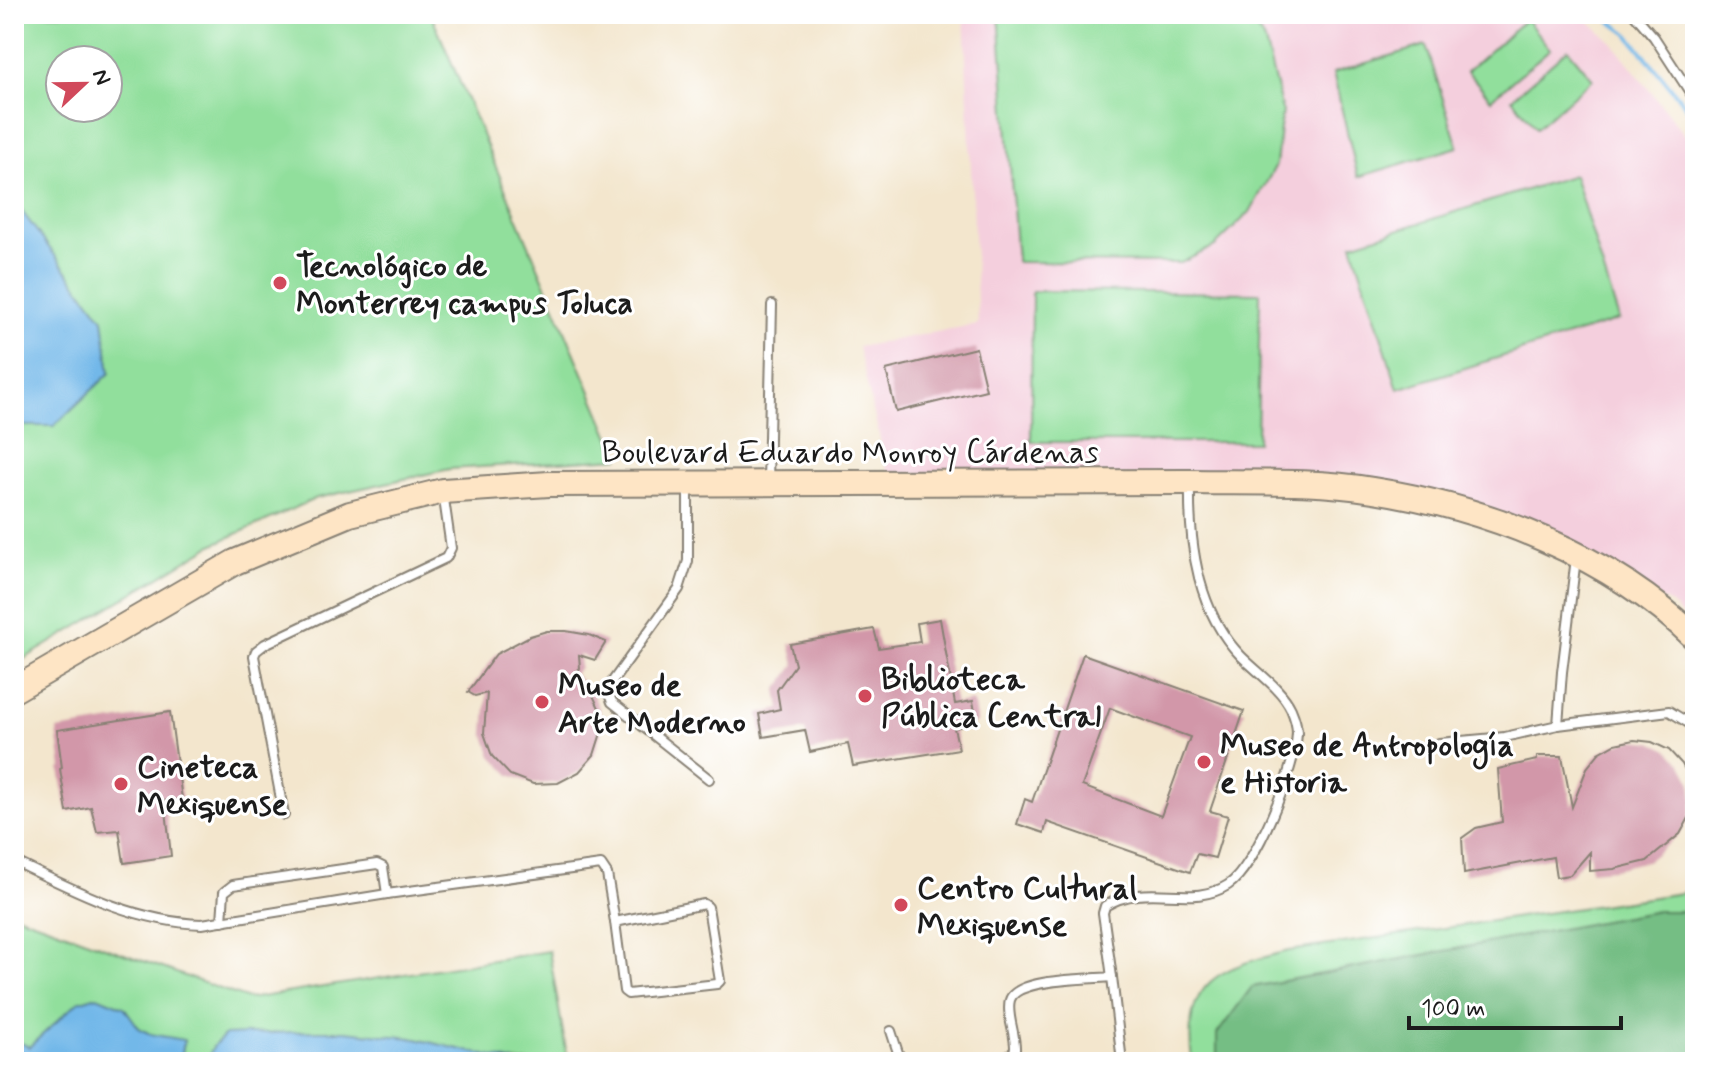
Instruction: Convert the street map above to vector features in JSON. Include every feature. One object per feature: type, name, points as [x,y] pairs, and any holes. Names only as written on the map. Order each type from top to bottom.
[{"type":"main road","name":"Boulevard Eduardo Monroy Cárdenas","points":[[14,690],[235,562],[350,514],[443,491],[549,484],[1190,482],[1291,483],[1371,489],[1473,514],[1577,553],[1646,597],[1695,638]]},
{"type":"lane","points":[[1634,14],[1654,37],[1695,100]]},
{"type":"lane","points":[[768,483],[772,305]]},
{"type":"lane","points":[[1122,1062],[1103,913],[1105,906],[1140,893],[1205,895],[1229,885],[1252,859],[1279,800],[1297,735],[1296,723],[1285,698],[1219,630],[1207,607],[1192,544],[1190,482]]},
{"type":"lane","points":[[688,483],[688,561],[679,589],[607,689],[612,702],[709,779]]},
{"type":"lane","points":[[284,815],[254,656],[256,651],[446,558],[451,548],[443,491]]},
{"type":"lane","points":[[1558,725],[1577,553]]},
{"type":"lane","points":[[1439,743],[1505,737],[1558,725],[1669,711],[1695,727]]},
{"type":"lane","points":[[14,861],[90,897],[130,912],[182,924],[222,921],[387,894],[601,865],[607,874],[624,991],[628,994],[717,984],[721,979],[708,907],[704,904],[615,922]]},
{"type":"lane","points":[[222,921],[224,892],[233,885],[377,864],[383,867],[387,894]]},
{"type":"lane","points":[[991,1062],[1009,1056],[1015,1050],[1009,1001],[1015,992],[1039,983],[1112,977]]},
{"type":"lane","points":[[891,1031],[901,1062]]},
{"type":"shaded area","points":[[964,14],[1581,14],[1612,42],[1695,148],[1695,629],[1670,603],[1383,480],[888,473],[858,347],[978,324]]},
{"type":"green space","name":"Tecnológico de Monterrey campus Toluca","points":[[14,14],[431,14],[619,458],[450,469],[317,498],[212,545],[14,665]]},
{"type":"green space","points":[[999,14],[1241,14],[1264,38],[1282,110],[1276,165],[1250,212],[1215,246],[1181,263],[1017,262]]},
{"type":"green space","points":[[1526,19],[1550,49],[1491,99],[1467,71]]},
{"type":"green space","points":[[1426,45],[1458,147],[1358,177],[1333,73]]},
{"type":"green space","points":[[1568,49],[1593,79],[1536,128],[1512,98]]},
{"type":"green space","points":[[1574,175],[1619,320],[1398,389],[1352,244]]},
{"type":"green space","points":[[1032,291],[1260,293],[1257,442],[1031,442]]},
{"type":"green space","points":[[1695,891],[1695,1062],[1192,1062],[1190,1034],[1193,1012],[1200,995],[1210,982],[1243,964],[1289,951]]},
{"type":"green space","points":[[1657,911],[1695,911],[1695,1062],[1217,1062],[1217,1034],[1252,987]]},
{"type":"green space","points":[[14,914],[248,999],[549,951],[567,1056],[574,1062],[14,1062]]},
{"type":"water","points":[[14,201],[103,319],[110,373],[54,426],[14,426]]},
{"type":"water","points":[[97,996],[124,1007],[139,1028],[150,1034],[184,1040],[181,1062],[14,1062],[14,1036],[29,1047],[78,1002]]},
{"type":"water","points":[[316,1031],[412,1038],[515,1062],[206,1062],[214,1045],[225,1035]]},
{"type":"building","points":[[976,348],[986,390],[896,412],[886,370]]},
{"type":"building","name":"Biblioteca Pública Central","points":[[940,619],[955,704],[973,701],[977,723],[954,728],[959,749],[853,766],[848,744],[810,752],[805,730],[763,737],[759,714],[780,709],[777,690],[795,665],[790,644],[874,629],[879,648],[920,642],[917,623]]},
{"type":"building","name":"Museo de Arte Moderno","points":[[547,631],[589,635],[606,642],[595,660],[579,655],[580,668],[574,674],[590,689],[600,710],[601,733],[594,755],[579,772],[558,783],[533,784],[510,775],[492,756],[484,733],[487,693],[475,696],[468,692],[496,654],[530,636]]},
{"type":"building","name":"Museo de Antropología e Historia","points":[[1083,654],[1244,711],[1210,811],[1228,816],[1215,858],[1197,854],[1190,872],[1047,822],[1044,833],[1017,824],[1025,799],[1032,802]],"holes":[[[1110,708],[1190,737],[1161,816],[1082,786]]]},
{"type":"building","name":"Cineteca Mexiquense","points":[[170,712],[182,799],[165,801],[171,856],[124,863],[119,830],[97,832],[91,807],[67,812],[57,730]]},
{"type":"building","points":[[1634,740],[1652,742],[1669,750],[1682,764],[1691,781],[1693,799],[1689,818],[1680,834],[1647,861],[1590,871],[1590,852],[1570,875],[1556,877],[1553,857],[1464,874],[1462,838],[1476,828],[1502,822],[1498,769],[1537,760],[1537,756],[1562,756],[1572,807],[1587,768],[1599,753],[1615,744]]},
{"type":"waterway","points":[[1600,14],[1627,33],[1695,118]]},
{"type":"place","name":"Tecnológico de Monterrey campus Toluca","points":[[280,283]]},
{"type":"place","name":"Biblioteca Pública Central","points":[[865,696]]},
{"type":"place","name":"Museo de Arte Moderno","points":[[542,702]]},
{"type":"place","name":"Museo de Antropología e Historia","points":[[1204,762]]},
{"type":"place","name":"Cineteca Mexiquense","points":[[121,784]]},
{"type":"place","name":"Centro Cultural Mexiquense","points":[[901,905]]}]
